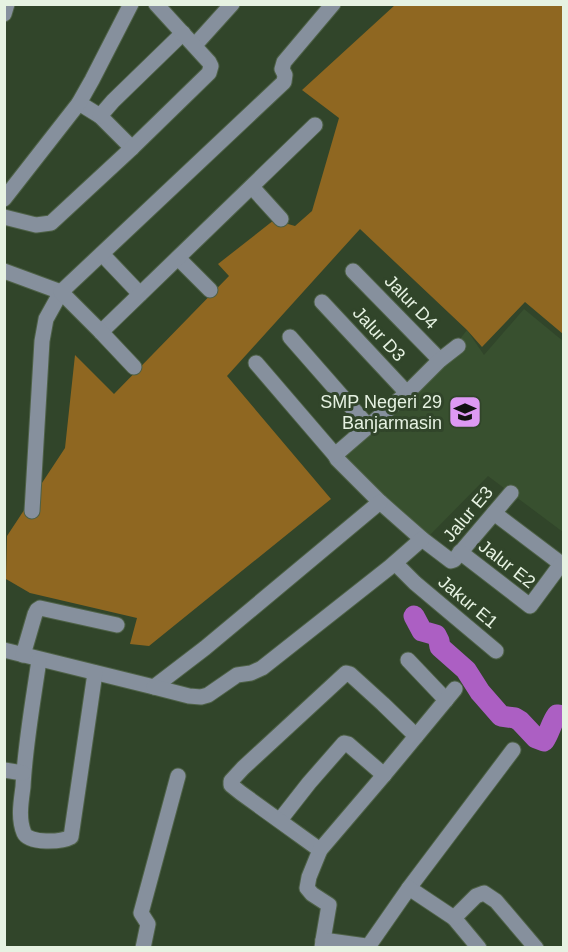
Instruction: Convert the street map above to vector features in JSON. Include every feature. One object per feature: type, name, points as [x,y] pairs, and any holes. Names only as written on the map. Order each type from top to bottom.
[{"type":"street","points":[[4,14],[8,4]]},
{"type":"street","points":[[4,199],[79,103],[131,4]]},
{"type":"street","points":[[195,45],[231,4]]},
{"type":"street","points":[[32,511],[42,341],[46,319],[61,292],[284,82],[285,75],[282,69],[284,62],[333,4]]},
{"type":"street","points":[[4,217],[36,225],[51,222],[209,73],[211,66],[209,62],[157,5]]},
{"type":"street","points":[[100,116],[183,33]]},
{"type":"street","points":[[79,103],[100,116],[132,148]]},
{"type":"street","points":[[101,332],[315,125]]},
{"type":"street","points":[[252,187],[281,219]]},
{"type":"street","points":[[102,254],[140,294]]},
{"type":"street","points":[[178,258],[210,290]]},
{"type":"street","points":[[4,271],[61,292],[134,368]]},
{"type":"street","name":"Jalur D4","points":[[353,271],[440,360]]},
{"type":"street","name":"Jalur D3","points":[[322,302],[407,393]]},
{"type":"street","points":[[290,337],[368,426]]},
{"type":"street","points":[[335,455],[458,346]]},
{"type":"street","name":"Jalur E2","points":[[256,363],[342,464],[380,502],[451,561],[457,556],[530,606],[562,565]]},
{"type":"street","name":"Jalur E3","points":[[457,556],[511,493]]},
{"type":"street","points":[[154,687],[205,648],[380,502]]},
{"type":"street","points":[[494,513],[562,565]]},
{"type":"street","points":[[4,650],[189,696],[201,697],[208,695],[237,675],[251,673],[262,668],[422,539]]},
{"type":"street","name":"Jakur E1","points":[[395,563],[415,584],[496,651]]},
{"type":"street","points":[[23,655],[35,614],[40,608],[117,625]]},
{"type":"street","points":[[39,660],[23,773],[21,806],[25,835],[35,840],[62,841],[71,837],[95,673]]},
{"type":"street","points":[[408,660],[451,694],[320,850],[307,888],[329,905],[323,944],[366,946],[369,944],[513,750]]},
{"type":"street","points":[[320,850],[241,793],[231,785],[231,781],[346,673],[350,674],[416,736]]},
{"type":"street","points":[[280,820],[345,743],[384,775]]},
{"type":"street","points":[[4,770],[23,773]]},
{"type":"street","points":[[143,948],[148,924],[141,913],[178,776]]},
{"type":"street","points":[[409,888],[454,918],[479,948]]},
{"type":"street","points":[[454,918],[476,896],[484,893],[496,901],[536,948]]},
{"type":"shaded area","points":[[395,5],[563,5],[563,334],[525,302],[482,347],[360,229],[227,376],[331,499],[149,646],[130,644],[137,618],[30,593],[6,579],[7,536],[65,448],[75,355],[114,394],[229,276],[218,264],[274,220],[295,226],[312,211],[339,118],[302,90]]},
{"type":"shaded area","name":"SMP Negeri 29 Banjarmasin","points":[[524,309],[563,341],[563,532],[488,476],[428,537],[343,457],[467,330],[484,355]]},
{"type":"waterway","points":[[414,616],[422,631],[436,635],[440,647],[466,670],[480,692],[501,716],[515,718],[536,738],[544,741],[557,715],[564,716]]},
{"type":"place","name":"SMP Negeri 29 Banjarmasin","points":[[465,412]]}]
